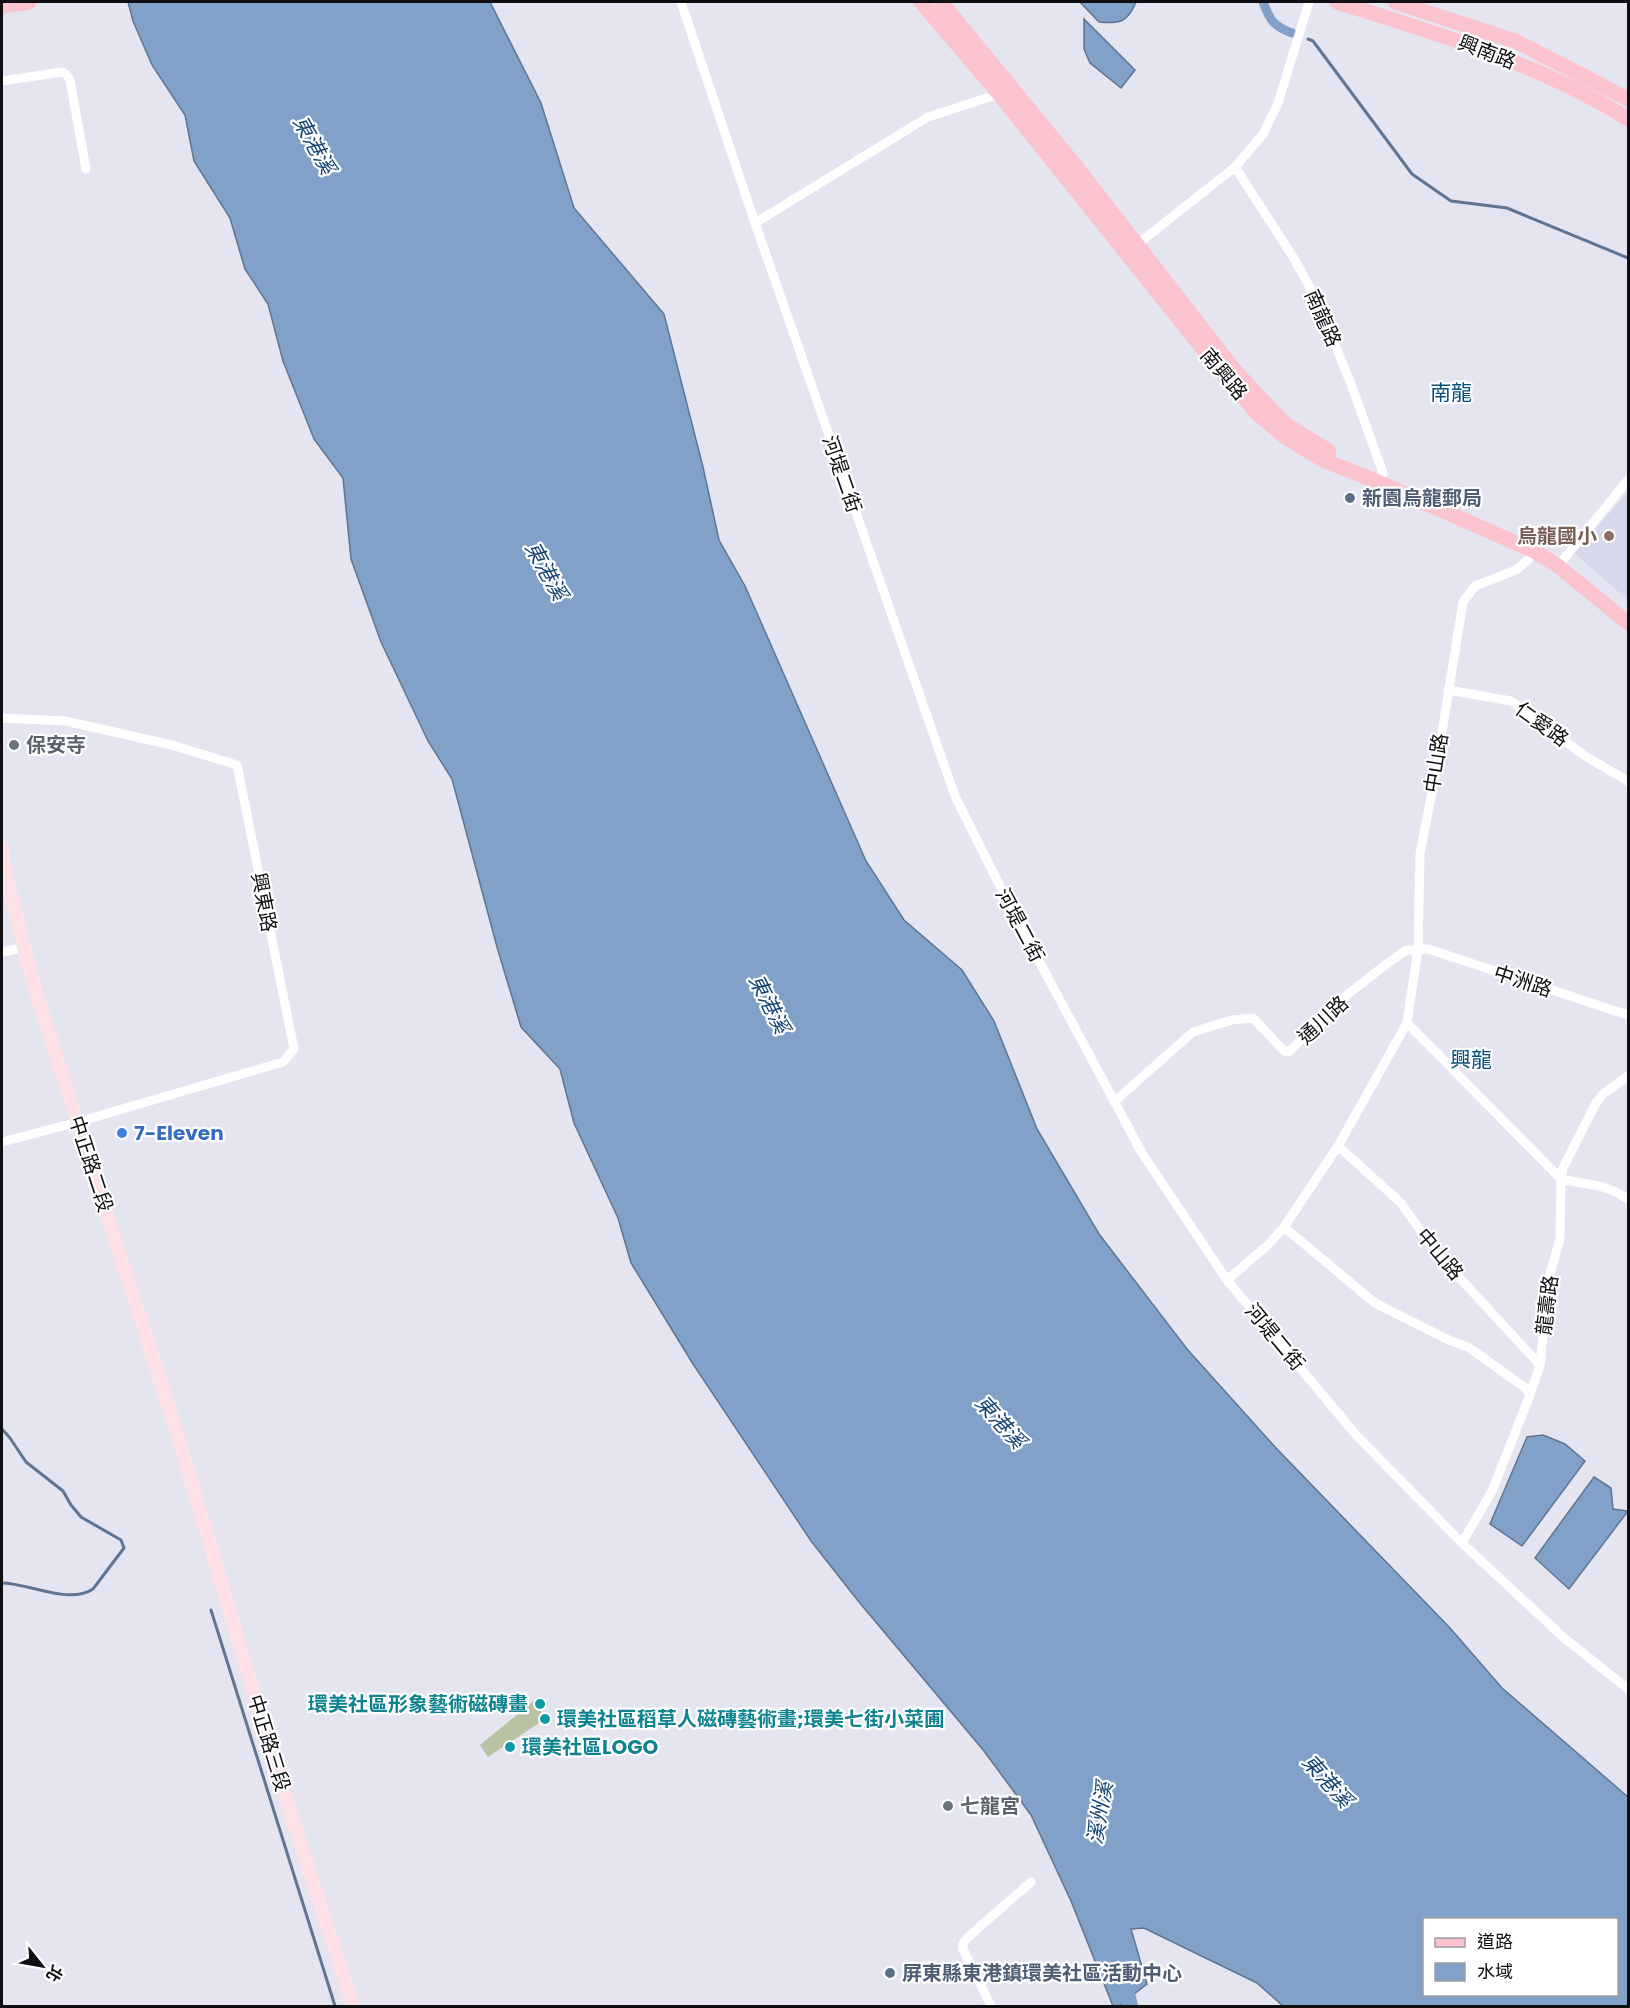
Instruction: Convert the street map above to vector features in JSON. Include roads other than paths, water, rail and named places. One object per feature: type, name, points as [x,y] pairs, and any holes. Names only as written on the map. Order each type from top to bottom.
[{"type":"main road","points":[[2,6],[29,2]]},
{"type":"main road","name":"南興路","points":[[921,2],[1006,91]]},
{"type":"main road","name":"南興路","points":[[941,2],[1006,91],[1131,249],[1228,380],[1257,413],[1284,436],[1323,460],[1380,477],[1536,547],[1561,562],[1629,611]]},
{"type":"main road","name":"興南路","points":[[1337,2],[1470,45],[1543,74],[1629,119]]},
{"type":"main road","name":"興南路","points":[[1395,2],[1515,41],[1629,99]]},
{"type":"main road","name":"南興路","points":[[1561,562],[1629,623]]},
{"type":"main road","name":"中正路二段","points":[[2,847],[3,868],[23,948],[190,1478]]},
{"type":"main road","name":"中正路三段","points":[[190,1478],[274,1761],[354,2007]]},
{"type":"street","name":"河堤二街","points":[[681,2],[755,223],[955,796],[1017,920],[1142,1153],[1227,1280],[1357,1436],[1462,1543],[1563,1637],[1629,1689]]},
{"type":"street","points":[[1131,249],[1235,167],[1263,134],[1278,103],[1309,2]]},
{"type":"street","points":[[2,81],[62,72],[66,74],[70,80],[86,169]]},
{"type":"street","points":[[755,223],[928,117],[1006,91]]},
{"type":"street","name":"南龍路","points":[[1235,167],[1296,260],[1316,299],[1351,384],[1380,477]]},
{"type":"street","points":[[1561,562],[1629,480]]},
{"type":"street","name":"中山路","points":[[1227,1280],[1268,1245],[1284,1227],[1338,1146],[1407,1023],[1418,949],[1420,854],[1463,602],[1474,586],[1516,570],[1529,559],[1536,547]]},
{"type":"street","name":"仁愛路","points":[[1448,690],[1511,701],[1585,756],[1629,781]]},
{"type":"street","name":"興東路","points":[[2,718],[65,721],[172,745],[237,765],[294,1049],[283,1062],[78,1122]]},
{"type":"street","points":[[2,952],[23,948]]},
{"type":"street","name":"通川路","points":[[1114,1102],[1192,1032],[1213,1024],[1253,1018],[1284,1051],[1289,1052],[1333,1006],[1406,950],[1418,949]]},
{"type":"street","name":"中洲路","points":[[1418,949],[1428,949],[1629,1015]]},
{"type":"street","points":[[1407,1023],[1561,1179],[1603,1187],[1629,1199]]},
{"type":"street","name":"龍壽路","points":[[1462,1543],[1492,1491],[1540,1365],[1549,1277],[1560,1239],[1563,1168],[1596,1103],[1629,1076]]},
{"type":"street","points":[[2,1142],[78,1122]]},
{"type":"street","name":"中山路","points":[[1338,1146],[1400,1202],[1435,1251],[1540,1365]]},
{"type":"street","points":[[1284,1227],[1375,1303],[1451,1341],[1468,1347],[1527,1389],[1530,1395]]},
{"type":"street","points":[[992,2007],[963,1949],[963,1944],[1031,1882]]},
{"type":"water","name":"東港溪","points":[[128,2],[490,2],[541,103],[574,208],[664,314],[719,540],[745,586],[866,861],[904,920],[962,970],[994,1021],[1037,1129],[1099,1234],[1187,1349],[1276,1448],[1450,1628],[1502,1688],[1628,1797],[1628,2006],[1283,2006],[1257,1983],[1144,1928],[1131,1929],[1147,1984],[1119,2006],[1113,2006],[1071,1901],[1031,1815],[984,1751],[811,1541],[693,1364],[631,1263],[618,1218],[574,1123],[560,1069],[521,1027],[452,779],[428,741],[381,642],[351,559],[343,478],[314,439],[283,361],[268,304],[245,269],[230,218],[194,161],[185,115],[152,65],[133,21]]},
{"type":"water","points":[[1080,2],[1136,2],[1126,18],[1118,22],[1106,23],[1099,22]]},
{"type":"water","points":[[1084,19],[1135,70],[1121,88],[1090,63],[1084,49]]},
{"type":"water","points":[[1543,1435],[1565,1444],[1585,1461],[1522,1546],[1490,1524],[1527,1437]]},
{"type":"water","points":[[1594,1477],[1611,1488],[1613,1509],[1628,1511],[1569,1589],[1535,1558]]},
{"type":"waterway","points":[[1263,2],[1273,22],[1292,33]]},
{"type":"waterway","points":[[1308,39],[1313,41],[1412,174],[1451,201],[1507,208],[1628,258]]},
{"type":"waterway","points":[[2,1429],[26,1462],[63,1491],[81,1517],[121,1540],[124,1548],[93,1589],[83,1593],[61,1594],[2,1583]]},
{"type":"waterway","points":[[211,1610],[335,2006]]},
{"type":"waterway","name":"溪州溪","points":[[1123,1978],[1130,2006]]},
{"type":"place","name":"新園烏龍郵局","points":[[1350,498]]},
{"type":"place","name":"烏龍國小","points":[[1609,536]]},
{"type":"place","name":"保安寺","points":[[14,745]]},
{"type":"place","name":"7-Eleven","points":[[122,1133]]},
{"type":"place","name":"環美社區形象藝術磁磚畫","points":[[540,1704]]},
{"type":"place","name":"環美社區稻草人磁磚藝術畫;環美七街小菜圃","points":[[545,1719]]},
{"type":"place","name":"環美社區LOGO","points":[[510,1747]]},
{"type":"place","name":"七龍宮","points":[[948,1806]]},
{"type":"place","name":"屏東縣東港鎮環美社區活動中心","points":[[890,1973]]},
{"type":"district","name":"南龍","points":[[1451,393]]},
{"type":"district","name":"興龍","points":[[1471,1060]]}]
